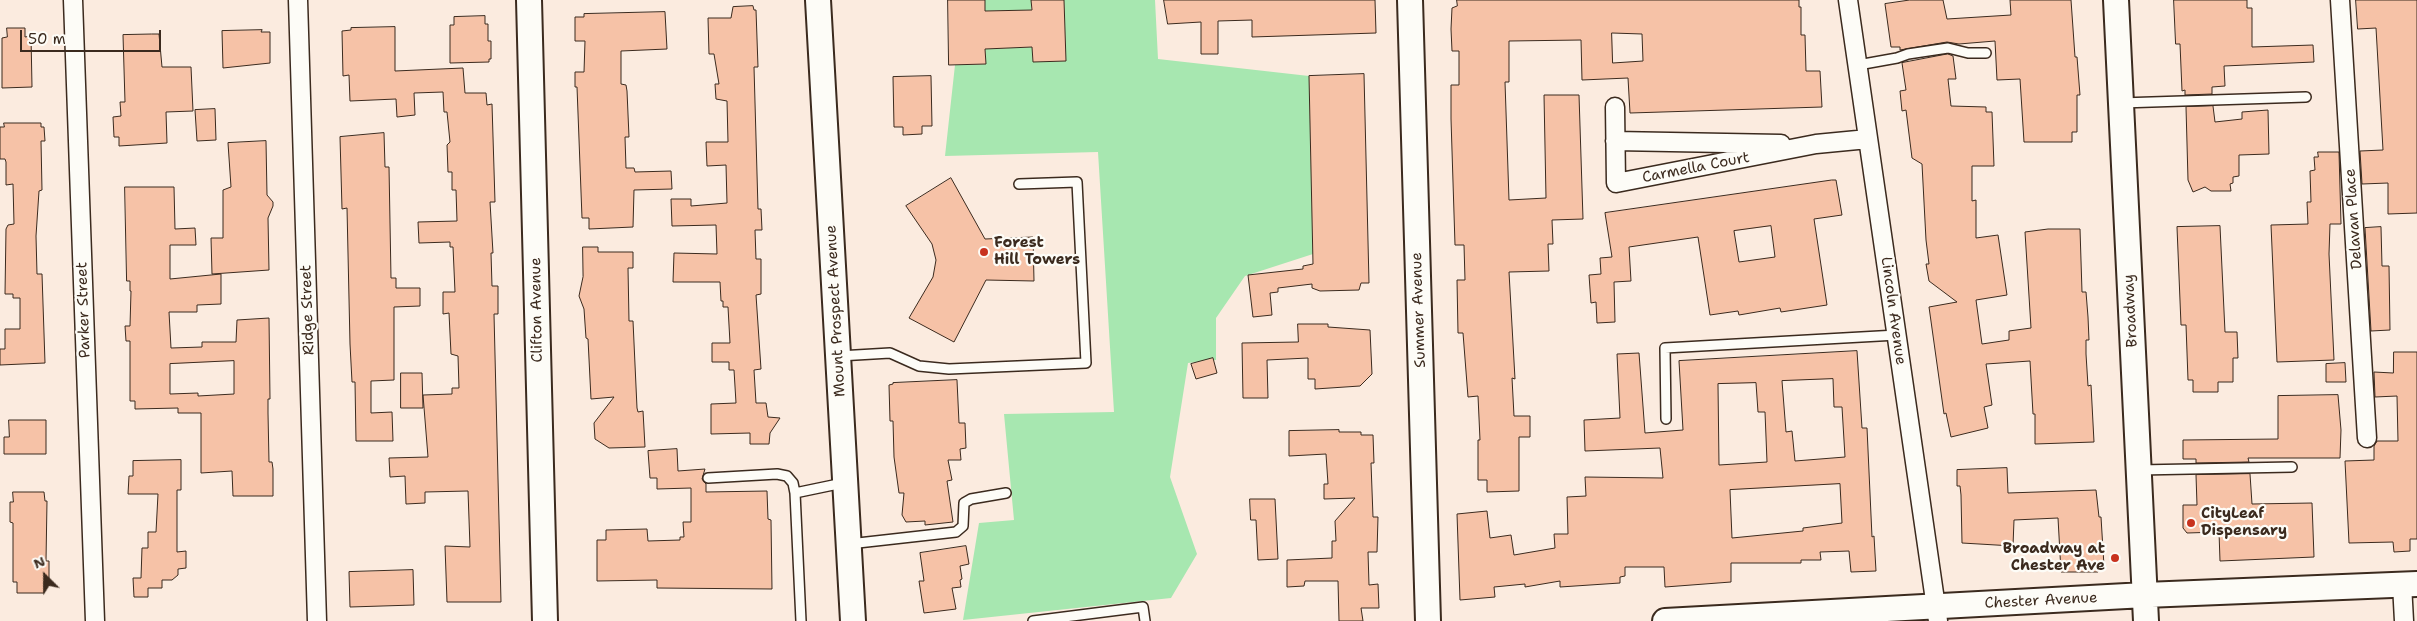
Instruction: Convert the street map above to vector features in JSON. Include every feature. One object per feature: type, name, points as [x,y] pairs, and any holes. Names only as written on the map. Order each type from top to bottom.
[{"type":"street","name":"Parker Street","points":[[73,0],[96,621]]},
{"type":"street","name":"Ridge Street","points":[[298,0],[317,621]]},
{"type":"street","name":"Clifton Avenue","points":[[530,0],[544,621]]},
{"type":"street","name":"Mount Prospect Avenue","points":[[818,0],[853,621]]},
{"type":"street","name":"Summer Avenue","points":[[1410,0],[1428,621]]},
{"type":"street","name":"Lincoln Avenue","points":[[1848,0],[1937,614]]},
{"type":"street","name":"Broadway","points":[[2116,0],[2146,621]]},
{"type":"street","name":"Delavan Place","points":[[2340,0],[2367,438]]},
{"type":"street","name":"Carmella Court","points":[[1614,107],[1616,183],[1816,144],[1868,139]]},
{"type":"street","name":"Carmella Court","points":[[1615,142],[1816,144]]},
{"type":"street","name":"Chester Avenue","points":[[1665,621],[1937,614],[2145,595],[2409,584]]},
{"type":"street","points":[[2404,621],[2409,584]]},
{"type":"lane","points":[[1858,65],[1897,58],[1908,54],[1948,48],[1968,53],[1986,53]]},
{"type":"lane","points":[[2121,103],[2306,97]]},
{"type":"lane","points":[[838,356],[890,353],[919,366],[949,369],[1086,363],[1077,182],[1019,184]]},
{"type":"lane","points":[[1666,419],[1665,348],[1897,335]]},
{"type":"lane","points":[[2139,470],[2292,467]]},
{"type":"lane","points":[[708,478],[782,475],[788,476],[793,483],[801,621]]},
{"type":"lane","points":[[795,493],[845,482]]},
{"type":"lane","points":[[849,544],[956,532],[963,526],[964,503],[971,499],[1006,493]]},
{"type":"lane","points":[[1033,621],[1092,617],[1143,607],[1145,621]]},
{"type":"green space","points":[[984,0],[1031,0],[1031,10],[983,11]]},
{"type":"green space","points":[[1064,0],[1155,0],[1158,59],[1309,76],[1313,254],[1245,276],[1216,318],[1216,360],[1188,363],[1170,477],[1197,554],[1171,598],[963,620],[979,523],[1014,520],[1004,414],[1114,412],[1098,152],[945,156],[955,65],[986,64],[985,49],[1032,47],[1033,62],[1066,61]]},
{"type":"building","points":[[948,0],[985,0],[985,11],[1032,10],[1031,0],[1064,0],[1066,61],[1033,62],[1032,47],[985,49],[986,64],[949,65]]},
{"type":"building","points":[[1164,0],[1375,0],[1376,33],[1252,37],[1252,20],[1218,21],[1218,54],[1201,54],[1201,22],[1168,24]]},
{"type":"building","points":[[1457,0],[1799,0],[1799,7],[1801,7],[1801,35],[1805,35],[1806,71],[1820,71],[1822,107],[1630,113],[1628,78],[1582,80],[1581,40],[1509,41],[1509,82],[1505,82],[1509,200],[1546,198],[1544,95],[1579,95],[1583,219],[1552,220],[1553,244],[1548,244],[1549,271],[1509,272],[1515,379],[1512,378],[1514,416],[1530,416],[1530,437],[1519,437],[1519,491],[1487,492],[1487,480],[1478,480],[1478,440],[1480,440],[1478,396],[1468,397],[1463,333],[1458,333],[1457,280],[1465,280],[1464,245],[1455,245],[1451,119],[1451,85],[1459,85],[1459,51],[1452,51],[1451,29],[1452,8],[1457,6]],"holes":[[[1612,33],[1642,34],[1643,61],[1613,63]]]},
{"type":"building","points":[[1910,0],[1943,0],[1947,19],[2011,15],[2010,0],[2071,0],[2080,95],[2077,95],[2077,132],[2072,132],[2072,142],[2024,142],[2020,79],[1997,80],[1995,41],[1959,44],[1947,42],[1900,50],[1900,47],[1891,47],[1885,4]]},
{"type":"building","points":[[2174,0],[2247,0],[2247,8],[2252,8],[2252,47],[2313,45],[2314,62],[2224,66],[2225,86],[2212,87],[2212,94],[2185,95],[2185,90],[2182,91],[2180,44],[2176,44]]},
{"type":"building","points":[[2356,0],[2417,0],[2417,213],[2388,214],[2388,183],[2362,184],[2360,151],[2383,150],[2376,28],[2358,29]]},
{"type":"building","points":[[753,6],[754,10],[756,10],[758,67],[754,67],[758,209],[761,209],[762,230],[755,230],[756,259],[761,259],[761,294],[756,295],[761,369],[754,370],[756,403],[766,403],[768,417],[780,418],[770,433],[769,444],[750,444],[750,433],[711,434],[711,404],[736,403],[734,370],[729,370],[729,362],[712,362],[712,343],[730,343],[728,307],[723,307],[723,301],[721,301],[720,282],[673,282],[674,253],[717,254],[716,225],[672,226],[671,199],[691,199],[691,206],[727,203],[726,165],[707,166],[706,142],[728,142],[727,101],[716,99],[715,84],[719,84],[714,54],[709,54],[708,18],[731,18],[733,7]]},
{"type":"building","points":[[665,12],[667,49],[621,51],[621,84],[626,85],[627,91],[629,137],[625,137],[626,168],[634,168],[635,172],[671,171],[672,189],[634,190],[633,227],[589,229],[589,218],[582,218],[577,87],[575,87],[575,72],[584,72],[585,41],[575,41],[575,17],[584,17],[584,14]]},
{"type":"building","points":[[485,16],[485,24],[488,24],[488,41],[491,41],[491,59],[489,59],[489,62],[450,63],[450,25],[454,25],[454,17]]},
{"type":"building","points":[[395,27],[395,71],[463,68],[465,93],[486,93],[487,105],[492,104],[495,202],[490,202],[493,253],[491,253],[492,286],[498,286],[498,314],[494,314],[501,602],[447,602],[445,546],[470,547],[468,491],[425,492],[425,503],[406,504],[405,476],[390,477],[389,458],[428,457],[423,395],[452,394],[452,388],[459,388],[458,356],[451,354],[449,313],[443,314],[443,292],[455,292],[453,247],[450,247],[450,242],[419,243],[418,222],[457,221],[456,190],[452,190],[452,172],[448,172],[447,145],[450,142],[447,112],[444,112],[443,92],[414,93],[415,115],[397,117],[396,99],[350,101],[349,75],[343,76],[342,31],[351,30],[351,28]]},
{"type":"building","points":[[7,28],[25,28],[25,37],[31,36],[32,87],[2,88],[2,38],[7,37]]},
{"type":"building","points":[[262,30],[261,32],[270,32],[270,63],[223,68],[222,31]]},
{"type":"building","points":[[159,34],[162,67],[191,67],[193,111],[166,112],[167,143],[119,146],[119,137],[114,137],[113,117],[121,116],[120,102],[125,102],[123,35]]},
{"type":"building","points":[[1948,54],[1953,56],[1956,79],[1948,79],[1951,106],[1986,107],[1986,112],[1992,112],[1994,166],[1972,166],[1972,201],[1976,200],[1976,238],[1998,235],[2007,295],[1976,300],[1982,344],[2009,340],[2009,331],[2031,328],[2025,232],[2048,229],[2080,229],[2082,292],[2086,292],[2088,317],[2089,340],[2086,340],[2086,354],[2088,386],[2091,385],[2094,442],[2035,444],[2035,414],[2033,414],[2030,361],[1986,364],[1992,405],[1984,407],[1988,428],[1951,437],[1946,413],[1944,414],[1929,307],[1957,302],[1929,281],[1926,264],[1929,264],[1922,164],[1912,158],[1906,110],[1902,111],[1900,91],[1906,90],[1902,63]]},
{"type":"building","points":[[1364,74],[1369,283],[1361,283],[1359,290],[1320,291],[1312,288],[1312,284],[1278,288],[1278,292],[1270,293],[1272,315],[1253,317],[1248,275],[1303,269],[1303,266],[1313,264],[1309,76]]},
{"type":"building","points":[[931,76],[932,126],[922,126],[922,134],[903,135],[903,127],[894,127],[893,77]]},
{"type":"building","points":[[2213,106],[2215,122],[2242,119],[2242,112],[2268,110],[2269,154],[2239,155],[2239,176],[2233,177],[2233,183],[2230,184],[2231,191],[2211,191],[2205,187],[2193,192],[2188,180],[2186,107]]},
{"type":"building","points":[[215,109],[216,140],[197,141],[195,110]]},
{"type":"building","points":[[4,123],[41,123],[41,127],[44,127],[45,141],[41,141],[42,190],[39,191],[36,236],[37,274],[42,274],[45,363],[0,365],[0,349],[5,349],[5,329],[20,329],[20,298],[13,298],[13,294],[5,294],[6,229],[8,225],[14,224],[13,184],[6,185],[6,162],[5,159],[0,159],[0,127],[4,127]]},
{"type":"building","points":[[384,133],[385,167],[389,167],[391,278],[396,278],[396,288],[420,288],[420,306],[394,307],[394,380],[371,381],[371,413],[392,412],[393,441],[356,441],[355,382],[352,382],[350,344],[347,208],[342,209],[340,137]]},
{"type":"building","points":[[266,141],[267,195],[273,202],[268,218],[269,270],[212,274],[211,238],[223,238],[223,190],[231,187],[228,143]]},
{"type":"building","points":[[2318,152],[2339,152],[2341,224],[2330,224],[2329,254],[2334,360],[2277,362],[2271,225],[2308,224],[2307,202],[2311,202],[2310,171],[2315,170],[2314,157],[2318,157]]},
{"type":"building","name":"Forest Hill Towers","points":[[951,178],[985,239],[1033,237],[1034,281],[986,280],[954,342],[909,318],[933,277],[936,260],[932,244],[906,206]]},
{"type":"building","points":[[1836,180],[1842,215],[1814,219],[1827,305],[1781,312],[1780,308],[1739,315],[1738,311],[1710,315],[1698,237],[1629,247],[1631,281],[1614,282],[1615,322],[1597,323],[1596,302],[1591,303],[1589,275],[1601,274],[1600,258],[1612,257],[1605,213]],"holes":[[[1771,226],[1775,257],[1739,262],[1734,231]]]},
{"type":"building","points":[[125,187],[174,187],[175,229],[195,228],[196,245],[170,245],[170,279],[221,274],[221,304],[197,305],[197,312],[169,312],[171,348],[202,347],[202,342],[236,342],[237,320],[269,318],[269,462],[272,462],[273,469],[273,496],[233,496],[232,471],[201,473],[201,413],[178,413],[178,408],[135,409],[135,401],[130,401],[130,341],[126,341],[125,326],[130,326],[131,291],[130,281],[127,281]],"holes":[[[234,361],[234,394],[198,396],[198,393],[170,394],[170,364]]]},
{"type":"building","points":[[2220,226],[2225,332],[2237,332],[2238,358],[2233,358],[2233,382],[2218,382],[2218,392],[2193,392],[2193,380],[2188,380],[2186,325],[2181,325],[2177,227]]},
{"type":"building","points":[[2381,227],[2382,266],[2389,266],[2390,330],[2371,331],[2365,228]]},
{"type":"building","points":[[583,247],[598,247],[598,252],[633,252],[633,268],[628,268],[629,321],[633,321],[637,408],[638,412],[643,411],[645,447],[609,448],[595,439],[594,423],[614,397],[591,399],[588,339],[586,338],[584,309],[579,296],[583,277]]},
{"type":"building","points":[[1298,324],[1328,324],[1328,327],[1370,330],[1372,374],[1360,386],[1315,389],[1315,379],[1308,379],[1308,358],[1267,360],[1268,398],[1243,398],[1242,343],[1298,342]]},
{"type":"building","points":[[1857,351],[1862,428],[1867,428],[1872,537],[1874,536],[1876,571],[1851,572],[1849,551],[1820,552],[1821,560],[1801,560],[1801,563],[1731,563],[1731,582],[1665,587],[1664,567],[1625,567],[1625,576],[1620,577],[1620,583],[1560,587],[1560,581],[1525,587],[1525,584],[1494,587],[1495,597],[1460,600],[1457,514],[1487,511],[1490,538],[1511,535],[1514,555],[1555,548],[1554,534],[1568,534],[1567,497],[1586,496],[1585,477],[1663,478],[1660,448],[1585,451],[1584,420],[1620,418],[1617,354],[1639,353],[1645,433],[1683,430],[1679,361]],"holes":[[[1833,379],[1834,407],[1842,407],[1845,457],[1795,461],[1792,431],[1786,432],[1782,381]],[[1756,383],[1758,412],[1765,412],[1767,462],[1719,465],[1718,384]],[[1840,484],[1842,523],[1803,528],[1803,531],[1732,538],[1730,490]]]},
{"type":"building","points":[[2394,352],[2417,352],[2417,539],[2410,539],[2410,551],[2394,552],[2393,542],[2349,543],[2345,461],[2374,460],[2374,446],[2377,441],[2398,441],[2397,396],[2375,397],[2374,372],[2393,373]]},
{"type":"building","points":[[1213,358],[1217,373],[1196,379],[1191,364]]},
{"type":"building","points":[[2345,363],[2346,382],[2326,382],[2326,364]]},
{"type":"building","points":[[401,373],[422,373],[423,408],[401,408]]},
{"type":"building","points":[[957,380],[959,423],[965,423],[966,448],[960,449],[961,460],[948,460],[952,480],[947,481],[953,522],[925,525],[925,521],[906,522],[902,515],[904,493],[899,493],[894,457],[889,385],[893,383]]},
{"type":"building","points":[[2338,395],[2341,430],[2340,458],[2248,458],[2249,462],[2196,463],[2196,459],[2183,459],[2183,440],[2278,439],[2278,396]]},
{"type":"building","points":[[9,420],[46,420],[46,454],[4,454],[4,437],[9,437]]},
{"type":"building","points":[[1339,430],[1339,432],[1361,432],[1361,435],[1373,435],[1374,463],[1371,463],[1373,517],[1378,517],[1377,552],[1368,552],[1369,585],[1378,584],[1379,608],[1361,608],[1363,621],[1339,621],[1338,581],[1305,581],[1304,586],[1287,587],[1287,560],[1332,558],[1332,541],[1336,541],[1335,521],[1355,498],[1324,499],[1324,484],[1328,484],[1326,454],[1289,456],[1289,431]]},
{"type":"building","points":[[677,449],[678,471],[705,469],[702,479],[706,484],[706,492],[767,491],[768,519],[771,520],[772,589],[657,588],[657,580],[597,581],[597,540],[606,540],[606,530],[647,529],[648,541],[680,540],[680,537],[684,537],[683,522],[691,522],[691,488],[657,489],[657,478],[650,478],[648,451]]},
{"type":"building","points":[[181,460],[181,490],[177,490],[177,552],[186,551],[186,568],[178,569],[178,575],[172,580],[162,580],[162,588],[148,588],[148,597],[134,597],[133,578],[141,578],[142,548],[148,548],[148,532],[156,532],[158,494],[128,494],[129,476],[133,476],[133,461]]},
{"type":"building","points":[[2007,468],[2008,493],[2096,490],[2099,517],[2101,517],[2104,566],[2098,572],[2061,572],[2058,518],[2014,520],[2013,546],[1962,543],[1961,495],[1960,486],[1957,486],[1957,470]]},
{"type":"building","points":[[2250,474],[2252,504],[2312,503],[2314,557],[2220,561],[2219,532],[2187,533],[2183,528],[2183,505],[2197,505],[2196,475]]},
{"type":"building","points":[[13,492],[44,492],[45,501],[47,501],[46,561],[49,561],[49,582],[44,582],[44,593],[17,593],[17,582],[13,582],[13,523],[10,522],[10,502],[13,502]]},
{"type":"building","points":[[1250,499],[1275,499],[1278,559],[1258,560],[1256,520],[1251,520]]},
{"type":"building","points":[[966,546],[969,564],[960,566],[961,587],[952,588],[956,609],[924,613],[919,581],[924,581],[920,553]]},
{"type":"building","points":[[413,570],[414,605],[350,607],[349,572]]},
{"type":"place","name":"Forest Hill Towers","points":[[984,252]]},
{"type":"place","name":"CityLeaf Dispensary","points":[[2191,523]]},
{"type":"place","name":"Broadway at Chester Ave","points":[[2115,558]]}]
